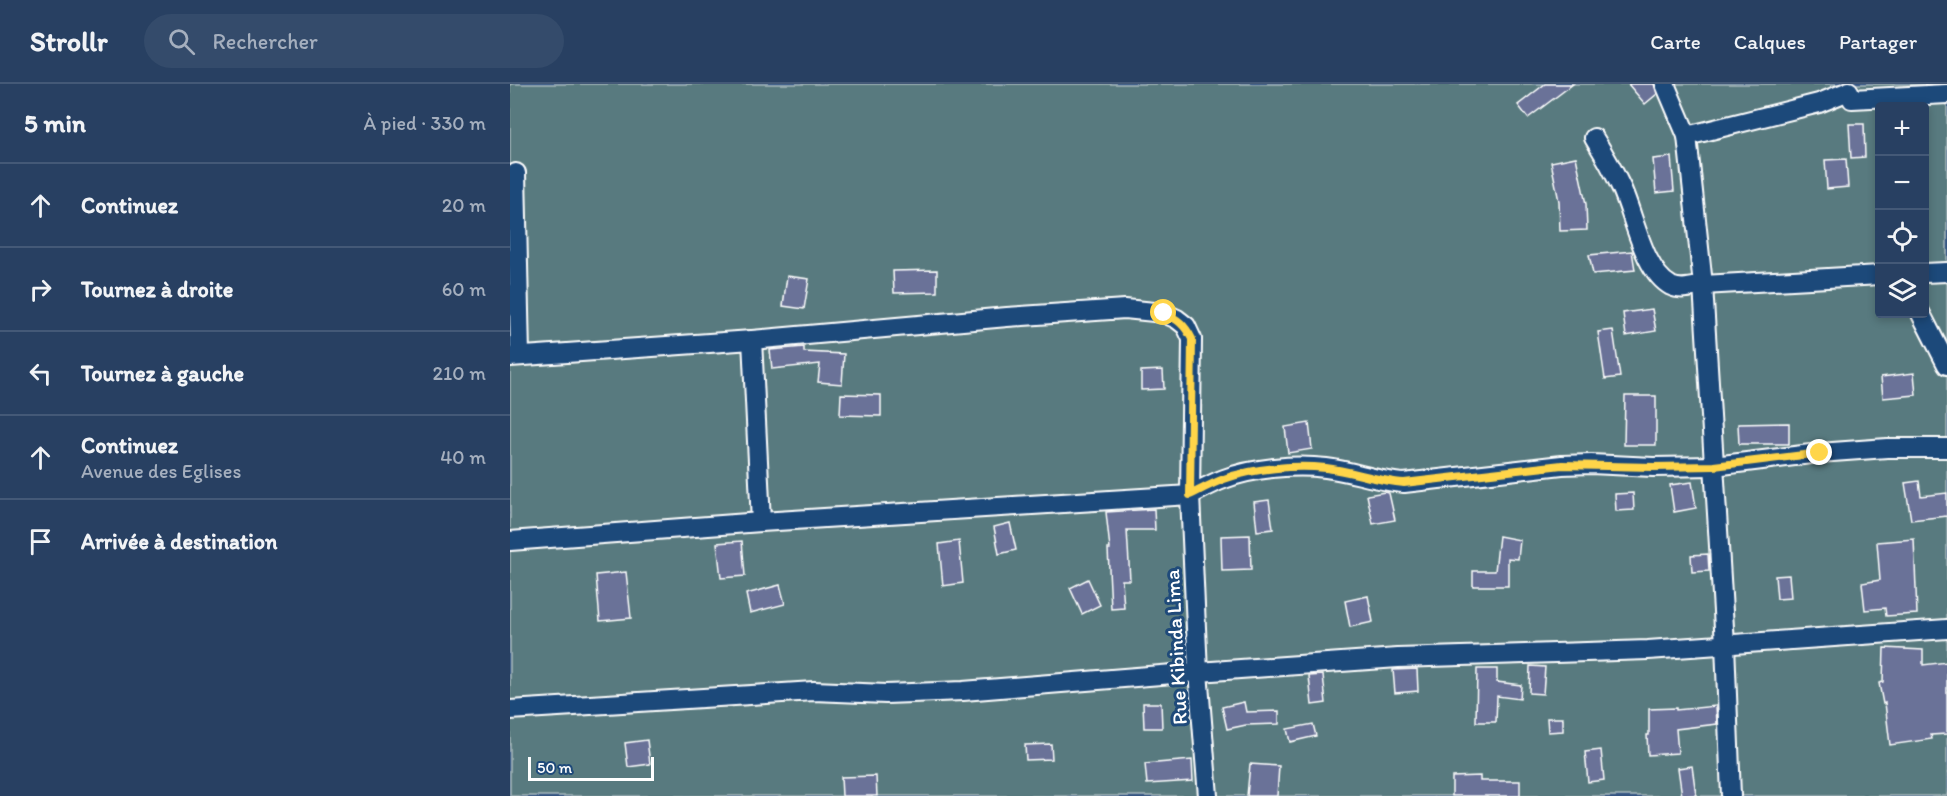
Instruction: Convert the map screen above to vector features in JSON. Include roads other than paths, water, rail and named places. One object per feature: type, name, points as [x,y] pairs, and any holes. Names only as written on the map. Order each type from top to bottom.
[{"type":"street","points":[[1665,84],[1687,136],[1703,285],[1725,644],[1731,796]]},
{"type":"street","points":[[1687,136],[1819,103],[1849,87],[1852,99],[1947,94]]},
{"type":"street","points":[[1594,138],[1622,189],[1646,257],[1662,280],[1672,287],[1684,289],[1703,285],[1875,275]]},
{"type":"street","points":[[515,357],[516,172]]},
{"type":"street","points":[[1929,273],[1947,272]]},
{"type":"street","name":"Rue Kibinda Lima","points":[[515,357],[1125,309],[1164,313],[1177,319],[1186,326],[1192,339],[1190,495],[1198,672],[1208,796]]},
{"type":"street","points":[[1923,318],[1947,365]]},
{"type":"street","points":[[752,339],[761,522]]},
{"type":"street","points":[[510,541],[761,522],[1190,495],[1239,474],[1281,468],[1325,468],[1381,481],[1404,483],[1562,465],[1714,466],[1820,453],[1887,448],[1947,448]]},
{"type":"street","points":[[510,710],[814,692],[886,694],[963,692],[1398,658],[1648,650],[1947,629]]}]
